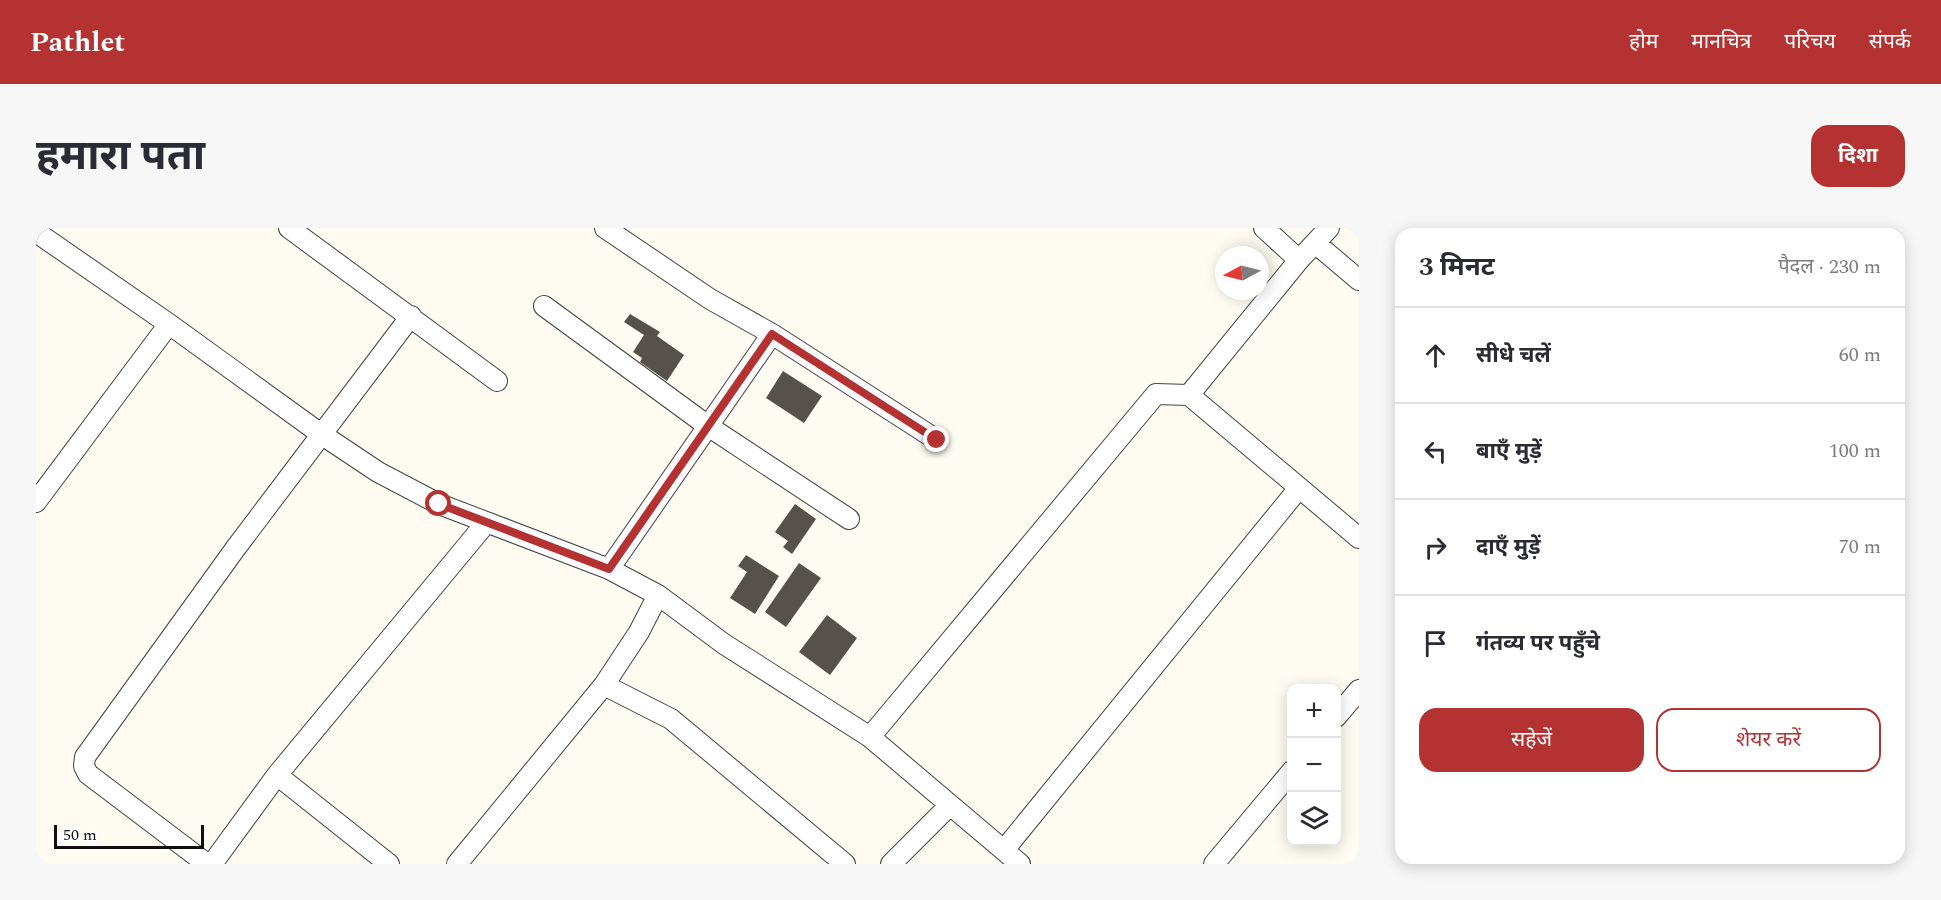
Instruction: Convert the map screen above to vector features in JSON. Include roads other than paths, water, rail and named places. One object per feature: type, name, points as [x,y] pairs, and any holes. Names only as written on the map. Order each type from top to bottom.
[{"type":"street","points":[[289,228],[497,381]]},
{"type":"street","points":[[605,228],[710,299],[772,334],[937,440]]},
{"type":"street","points":[[1264,228],[1299,260]]},
{"type":"street","points":[[1189,395],[1299,260],[1329,228]]},
{"type":"street","points":[[41,232],[321,434],[405,487],[486,523],[609,569],[658,595],[724,644],[870,737],[1020,864]]},
{"type":"street","points":[[1315,243],[1359,280]]},
{"type":"street","points":[[544,306],[708,426],[849,519]]},
{"type":"street","points":[[207,864],[88,774],[84,766],[85,757],[321,434],[411,316]]},
{"type":"street","points":[[36,502],[169,324]]},
{"type":"street","points":[[609,569],[772,334]]},
{"type":"street","points":[[870,737],[1156,394],[1189,395],[1359,538]]},
{"type":"street","points":[[1004,850],[1299,488]]},
{"type":"street","points":[[212,864],[277,775],[486,523]]},
{"type":"street","points":[[457,864],[604,685],[639,632],[658,595]]},
{"type":"street","points":[[604,685],[670,719],[845,864]]},
{"type":"street","points":[[1341,711],[1359,690]]},
{"type":"street","points":[[277,775],[389,864]]},
{"type":"street","points":[[1214,864],[1287,777]]},
{"type":"street","points":[[891,864],[950,805]]}]
